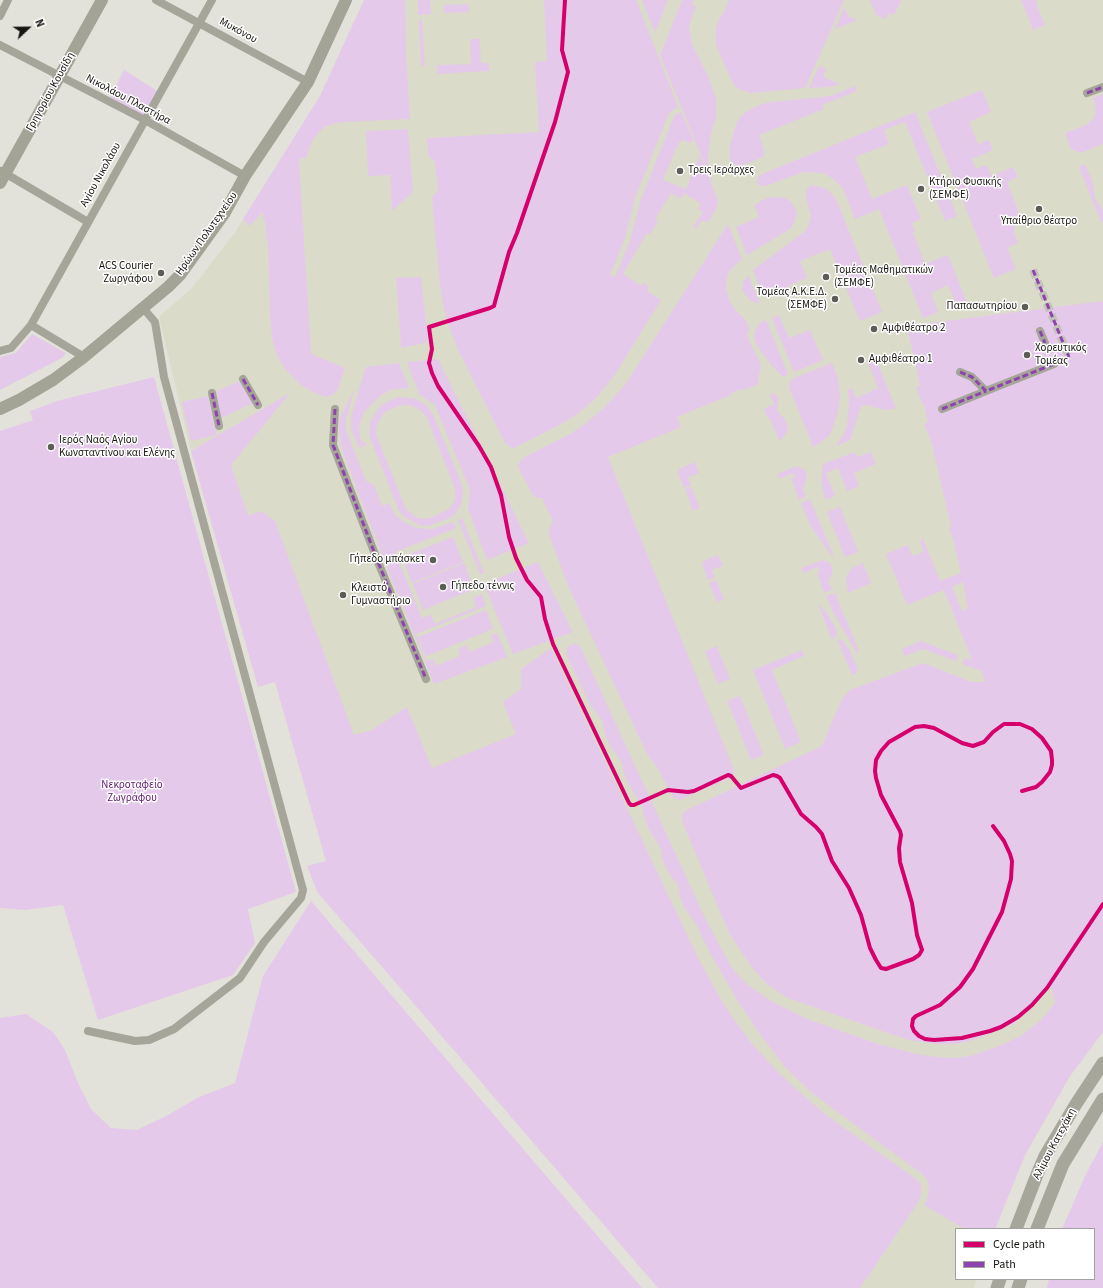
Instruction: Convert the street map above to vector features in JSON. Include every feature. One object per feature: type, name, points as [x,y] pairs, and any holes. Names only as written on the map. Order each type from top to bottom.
[{"type":"main road","name":"Αλίμου Κατεχάκη","points":[[1016,1228],[1045,1156],[1076,1104],[1103,1063]]},
{"type":"main road","name":"Αλίμου Κατεχάκη","points":[[1037,1228],[1063,1164],[1103,1098]]},
{"type":"street","points":[[0,16],[8,0]]},
{"type":"street","name":"Γρηγορίου Κουσίδη","points":[[2,176],[102,0]]},
{"type":"street","name":"Μυκόνου","points":[[156,0],[308,82]]},
{"type":"street","name":"Αγίου Νικολάου","points":[[0,351],[11,348],[30,325],[212,0]]},
{"type":"street","name":"Ηρώων Πολυτεχνείου","points":[[0,409],[19,400],[52,380],[84,357],[168,287],[180,275],[224,214],[245,176],[308,82],[346,0]]},
{"type":"street","name":"Νικολάου Πλαστήρα","points":[[0,45],[144,120],[245,176]]},
{"type":"street","points":[[1087,93],[1103,87]]},
{"type":"street","points":[[2,176],[88,222]]},
{"type":"street","points":[[88,1031],[135,1040],[149,1040],[174,1029],[240,978],[264,942],[301,898],[303,890],[166,385],[155,322],[143,308]]},
{"type":"street","points":[[30,325],[84,357]]},
{"type":"street","points":[[1040,330],[1045,343]]},
{"type":"street","points":[[942,409],[1054,364]]},
{"type":"street","points":[[960,372],[972,377],[986,391]]},
{"type":"street","points":[[243,379],[258,406]]},
{"type":"street","points":[[212,393],[219,426]]},
{"type":"street","points":[[335,409],[333,444],[378,562],[426,679]]},
{"type":"shaded area","points":[[364,0],[1103,0],[1103,1032],[1070,1076],[1025,1155],[995,1228],[955,1228],[955,1280],[977,1280],[974,1288],[658,1288],[318,893],[307,866],[326,861],[275,682],[258,687],[191,451],[159,317],[193,287],[236,231],[320,96]]},
{"type":"green space","points":[[364,0],[405,0],[406,53],[410,119],[342,122],[326,126],[312,141],[306,158],[299,159],[311,354],[345,368],[337,391],[332,395],[325,397],[301,385],[285,369],[277,355],[272,339],[268,247],[265,222],[262,212],[250,226],[243,219],[320,96]]},
{"type":"green space","points":[[418,0],[430,0],[431,14],[418,15]]},
{"type":"green space","points":[[544,0],[636,0],[678,107],[669,113],[635,198],[625,238],[610,275],[615,277],[630,241],[641,199],[674,116],[681,112],[694,141],[688,143],[683,140],[678,143],[678,148],[676,148],[663,180],[686,189],[700,155],[718,201],[716,209],[709,221],[701,221],[696,229],[693,227],[703,212],[698,209],[701,204],[684,193],[681,199],[671,193],[655,219],[658,221],[650,235],[647,233],[623,274],[641,286],[643,283],[649,287],[647,291],[661,300],[614,376],[595,399],[563,423],[514,448],[505,443],[458,350],[447,321],[439,277],[432,197],[438,191],[435,162],[428,155],[427,138],[539,132],[535,62],[547,61]]},
{"type":"green space","points":[[642,0],[668,0],[655,33]]},
{"type":"green space","points":[[682,0],[694,0],[692,5],[696,6],[689,26],[692,44],[708,76],[716,98],[716,118],[711,133],[708,155],[709,169],[714,187],[660,55]]},
{"type":"green space","points":[[729,0],[844,0],[805,88],[751,93],[736,87],[732,82],[716,44],[716,28]]},
{"type":"green space","points":[[870,0],[901,1],[894,15],[888,13],[886,19],[876,15]]},
{"type":"green space","points":[[1021,0],[1037,0],[1036,3],[1045,25],[1033,30]]},
{"type":"green space","points":[[468,4],[469,12],[444,13],[444,5]]},
{"type":"green space","points":[[844,7],[849,17],[857,20],[835,29]]},
{"type":"green space","points":[[422,19],[425,66],[421,66],[419,20]]},
{"type":"green space","points":[[470,39],[480,39],[481,63],[489,63],[489,71],[437,74],[437,65],[471,64]]},
{"type":"green space","points":[[819,66],[826,69],[823,77],[840,84],[829,87],[809,88]]},
{"type":"green space","points":[[124,70],[159,92],[144,119],[108,101]]},
{"type":"green space","points":[[855,86],[857,91],[822,105],[824,109],[759,135],[764,150],[763,157],[740,166],[734,164],[730,159],[730,145],[737,122],[742,115],[749,110],[771,102],[831,96]]},
{"type":"green space","points":[[982,90],[991,112],[969,122],[978,144],[989,140],[993,150],[972,159],[976,169],[987,165],[991,176],[1013,167],[1018,177],[1007,182],[1018,210],[1014,232],[1018,243],[1007,248],[1016,269],[994,278],[927,112]]},
{"type":"green space","points":[[1103,94],[1103,144],[1081,153],[1071,149],[1065,133],[1086,125],[1094,118],[1096,109],[1093,98]]},
{"type":"green space","points":[[915,112],[957,216],[945,221],[905,122],[884,130],[889,144],[855,157],[872,199],[907,185],[921,219],[912,223],[915,231],[913,233],[925,264],[948,255],[967,302],[957,306],[948,285],[931,293],[938,312],[923,318],[879,209],[855,219],[844,191],[832,178],[823,173],[804,172],[765,186],[760,186],[757,182],[758,177],[762,174]]},
{"type":"green space","points":[[408,129],[413,192],[392,211],[390,175],[368,176],[366,131]]},
{"type":"green space","points":[[1085,164],[1092,180],[1095,199],[1103,210],[1103,222],[1101,222],[1079,167]]},
{"type":"green space","points":[[813,185],[827,189],[836,199],[882,312],[860,321],[830,249],[800,261],[807,278],[788,286],[790,292],[779,296],[776,291],[765,293],[761,290],[753,270],[804,232],[808,227],[811,216],[806,198],[806,191]]},
{"type":"green space","points":[[772,197],[782,197],[792,203],[797,214],[794,223],[790,229],[747,255],[736,227],[759,217],[754,205]]},
{"type":"green space","points":[[728,224],[742,259],[729,272],[726,289],[730,302],[747,322],[749,329],[747,334],[761,367],[758,378],[759,384],[731,393],[731,395],[677,417],[681,427],[608,457],[734,770],[734,776],[679,800],[674,798],[657,767],[647,754],[569,588],[548,532],[553,521],[542,498],[534,497],[520,471],[518,464],[523,458],[570,434],[585,424],[604,408],[625,385]]},
{"type":"green space","points":[[748,275],[760,304],[751,301],[742,289],[743,282]]},
{"type":"green space","points":[[421,277],[428,340],[425,343],[401,348],[396,278]]},
{"type":"green space","points":[[1103,301],[1103,1032],[1070,1076],[1025,1155],[995,1228],[963,1228],[924,1205],[928,1197],[929,1189],[928,1181],[921,1173],[809,1090],[786,1068],[762,1037],[736,998],[710,953],[696,924],[684,907],[680,897],[678,885],[668,872],[663,861],[660,847],[648,828],[643,814],[643,808],[626,779],[621,761],[606,737],[602,720],[590,705],[566,654],[567,648],[572,644],[577,644],[581,648],[705,918],[730,965],[748,985],[771,1001],[807,1019],[878,1044],[921,1055],[957,1058],[974,1055],[1021,1036],[1041,1020],[1055,1003],[1051,985],[1031,1009],[1014,1023],[971,1041],[955,1044],[936,1044],[909,1040],[788,998],[777,991],[766,983],[751,966],[729,933],[682,819],[682,814],[687,810],[822,746],[842,699],[850,690],[923,663],[972,682],[985,682],[982,671],[962,664],[964,658],[972,660],[944,590],[907,605],[886,554],[908,545],[912,556],[924,552],[920,540],[923,539],[940,581],[961,573],[949,528],[951,527],[932,444],[924,424],[928,422],[924,404],[923,405],[916,387],[920,386],[907,326]],"holes":[[[963,582],[968,608],[962,611],[952,587]]]},
{"type":"green space","points":[[779,315],[789,338],[810,330],[823,360],[794,372],[772,318]]},
{"type":"green space","points":[[766,320],[788,374],[783,377],[772,366],[756,344],[754,337],[755,331],[761,322]]},
{"type":"green space","points":[[32,334],[66,353],[62,358],[0,390],[0,357],[16,353]]},
{"type":"green space","points":[[875,357],[896,408],[886,410],[866,405],[861,407],[850,440],[836,446],[847,426],[849,404],[848,390],[852,388],[856,398],[878,388],[867,360]]},
{"type":"green space","points":[[438,359],[529,543],[487,560],[468,508],[470,490],[435,405],[419,394],[407,362]]},
{"type":"green space","points":[[399,363],[409,388],[388,391],[380,396],[365,411],[359,428],[361,440],[367,445],[359,448],[351,428],[351,416],[366,367]]},
{"type":"green space","points":[[832,363],[838,379],[840,395],[838,411],[829,436],[813,447],[789,385],[790,381],[794,378]]},
{"type":"green space","name":"Νεκροταφείο Ζωγράφου","points":[[154,377],[296,892],[248,909],[255,943],[233,975],[98,1020],[63,905],[25,910],[0,908],[0,431],[33,420],[30,411],[57,401]]},
{"type":"green space","points":[[242,380],[255,402],[219,419],[213,393]]},
{"type":"green space","points":[[355,389],[346,418],[346,430],[366,481],[374,485],[382,506],[389,503],[396,516],[417,528],[433,529],[453,522],[456,528],[395,552],[422,618],[431,615],[435,624],[476,607],[473,598],[482,594],[486,606],[416,634],[426,661],[433,659],[436,666],[460,656],[458,649],[466,645],[469,652],[494,642],[491,635],[497,633],[507,657],[434,684],[342,450],[339,432],[339,419]]},
{"type":"green space","points":[[290,393],[231,465],[248,516],[261,511],[275,521],[354,735],[372,730],[407,707],[432,768],[516,734],[503,702],[521,689],[521,669],[551,648],[698,958],[724,1005],[752,1044],[780,1074],[804,1096],[826,1115],[921,1184],[921,1196],[915,1207],[860,1288],[658,1288],[318,893],[307,866],[326,861],[275,682],[258,687],[191,451]]},
{"type":"green space","points":[[774,393],[779,399],[777,409],[778,412],[784,418],[788,427],[787,432],[782,439],[779,440],[764,409],[774,404],[770,394]]},
{"type":"green space","points":[[208,396],[217,435],[191,441],[182,402]]},
{"type":"green space","points":[[399,397],[413,398],[427,406],[433,414],[461,482],[463,490],[462,502],[459,508],[454,515],[431,525],[424,526],[417,524],[404,517],[399,511],[369,435],[370,422],[381,405]],"holes":[[[403,405],[412,406],[422,412],[427,418],[455,489],[455,499],[449,509],[430,518],[422,519],[416,517],[406,509],[376,434],[377,425],[383,414],[388,410]]]},
{"type":"green space","points":[[855,452],[857,457],[871,452],[876,464],[854,473],[859,486],[847,491],[838,468],[826,473],[835,496],[825,500],[821,481],[823,464]]},
{"type":"green space","points":[[695,462],[699,473],[688,477],[691,485],[684,488],[678,474],[679,469]]},
{"type":"green space","points":[[794,467],[805,470],[807,474],[803,489],[805,492],[805,497],[799,500],[791,478],[795,477],[794,473],[779,479],[777,474]]},
{"type":"green space","points":[[691,487],[700,508],[693,511],[685,489]]},
{"type":"green space","points":[[810,499],[834,557],[811,527],[801,503]]},
{"type":"green space","points":[[840,507],[858,552],[845,557],[827,512]]},
{"type":"green space","points":[[462,518],[484,573],[480,574],[458,520]]},
{"type":"green space","name":"Γήπεδο μπάσκετ","points":[[453,537],[463,562],[412,583],[402,557]]},
{"type":"green space","points":[[718,555],[723,566],[712,570],[715,578],[708,580],[702,564],[705,560]]},
{"type":"green space","points":[[823,560],[830,563],[833,571],[828,582],[829,585],[831,585],[831,590],[824,593],[817,572],[820,571],[818,567],[803,573],[801,568]]},
{"type":"green space","points":[[538,562],[573,632],[513,654],[484,584]]},
{"type":"green space","name":"Γήπεδο τέννις","points":[[464,563],[474,589],[423,610],[413,584]]},
{"type":"green space","points":[[863,563],[871,583],[848,593],[846,579],[849,572],[852,568]]},
{"type":"green space","points":[[716,580],[724,599],[717,602],[709,583]]},
{"type":"green space","points":[[835,593],[859,651],[857,653],[833,612],[826,596]]},
{"type":"green space","points":[[818,604],[826,612],[836,628],[837,634],[832,640]]},
{"type":"green space","points":[[486,610],[493,629],[426,656],[418,637]]},
{"type":"green space","points":[[837,640],[844,642],[858,669],[856,673],[852,675]]},
{"type":"green space","points":[[921,641],[958,655],[956,661],[923,649],[905,656],[902,649]]},
{"type":"green space","points":[[717,646],[730,679],[718,684],[705,651]]},
{"type":"green space","points":[[802,650],[804,656],[772,670],[801,742],[785,749],[753,670]]},
{"type":"green space","points":[[740,696],[764,755],[751,760],[727,701]]},
{"type":"green space","points":[[311,901],[642,1288],[0,1288],[0,1018],[26,1014],[53,1032],[65,1050],[78,1083],[91,1109],[111,1128],[137,1130],[168,1115],[197,1098],[235,1083],[263,976]]},
{"type":"green space","points":[[1103,1142],[1103,1288],[1047,1288],[1049,1280],[1095,1280],[1095,1228],[1062,1228],[1086,1174]]},
{"type":"tunnel","points":[[1033,270],[1069,357]]},
{"type":"marked path","points":[[1087,93],[1103,87]]},
{"type":"marked path","points":[[1033,270],[1069,357]]},
{"type":"marked path","points":[[1040,331],[1045,343]]},
{"type":"marked path","points":[[960,372],[972,377],[986,391],[1054,364]]},
{"type":"marked path","points":[[243,379],[258,405]]},
{"type":"marked path","points":[[942,409],[986,391]]},
{"type":"marked path","points":[[212,393],[219,426]]},
{"type":"marked path","points":[[335,409],[333,445],[378,562],[426,679]]},
{"type":"cycle path","points":[[565,0],[562,50],[568,72],[555,122],[517,233],[509,252],[494,306],[429,327],[432,349],[429,363],[438,386],[479,446],[491,467],[501,495],[509,537],[516,558],[527,580],[541,597],[545,619],[553,644],[629,803],[634,805],[668,790],[688,792],[694,791],[728,775],[731,776],[741,788],[773,775],[777,776],[780,778],[801,814],[822,834],[832,861],[849,888],[861,915],[870,948],[881,968],[886,969],[913,959],[919,955],[922,950],[917,935],[912,903],[900,862],[900,831],[881,795],[876,778],[876,760],[881,751],[889,742],[915,727],[924,726],[934,728],[962,743],[973,746],[984,742],[993,732],[1004,724],[1020,724],[1032,729],[1042,738],[1051,751],[1052,760],[1050,772],[1042,782],[1036,787],[1022,791]]},
{"type":"cycle path","points":[[993,826],[1004,841],[1012,861],[1011,879],[1002,912],[973,969],[960,987],[940,1005],[916,1016],[913,1019],[912,1026],[914,1031],[919,1036],[925,1039],[934,1040],[962,1038],[1001,1027],[1018,1017],[1032,1005],[1047,988],[1103,904]]},
{"type":"place","name":"Τρεις Ιεράρχες","points":[[680,171]]},
{"type":"place","name":"Κτήριο Φυσικής (ΣΕΜΦΕ)","points":[[921,189]]},
{"type":"place","name":"Υπαίθριο θέατρο","points":[[1039,209]]},
{"type":"place","name":"ACS Courier Ζωργάφου","points":[[161,273]]},
{"type":"place","name":"Τομέας Μαθηματικών (ΣΕΜΦΕ)","points":[[826,277]]},
{"type":"place","name":"Τομέας Α.Κ.Ε.Δ. (ΣΕΜΦΕ)","points":[[835,299]]},
{"type":"place","name":"Παπασωτηρίου","points":[[1025,307]]},
{"type":"place","name":"Αμφιθέατρο 2","points":[[874,329]]},
{"type":"place","name":"Χορευτικός Τομέας","points":[[1027,355]]},
{"type":"place","name":"Αμφιθέατρο 1","points":[[861,360]]},
{"type":"place","name":"Ιερός Ναός Αγίου Κωνσταντίνου και Ελένης","points":[[51,447]]},
{"type":"place","name":"Γήπεδο μπάσκετ","points":[[433,560]]},
{"type":"place","name":"Γήπεδο τέννις","points":[[443,587]]},
{"type":"place","name":"Κλειστό Γυμναστήριο","points":[[343,595]]}]
